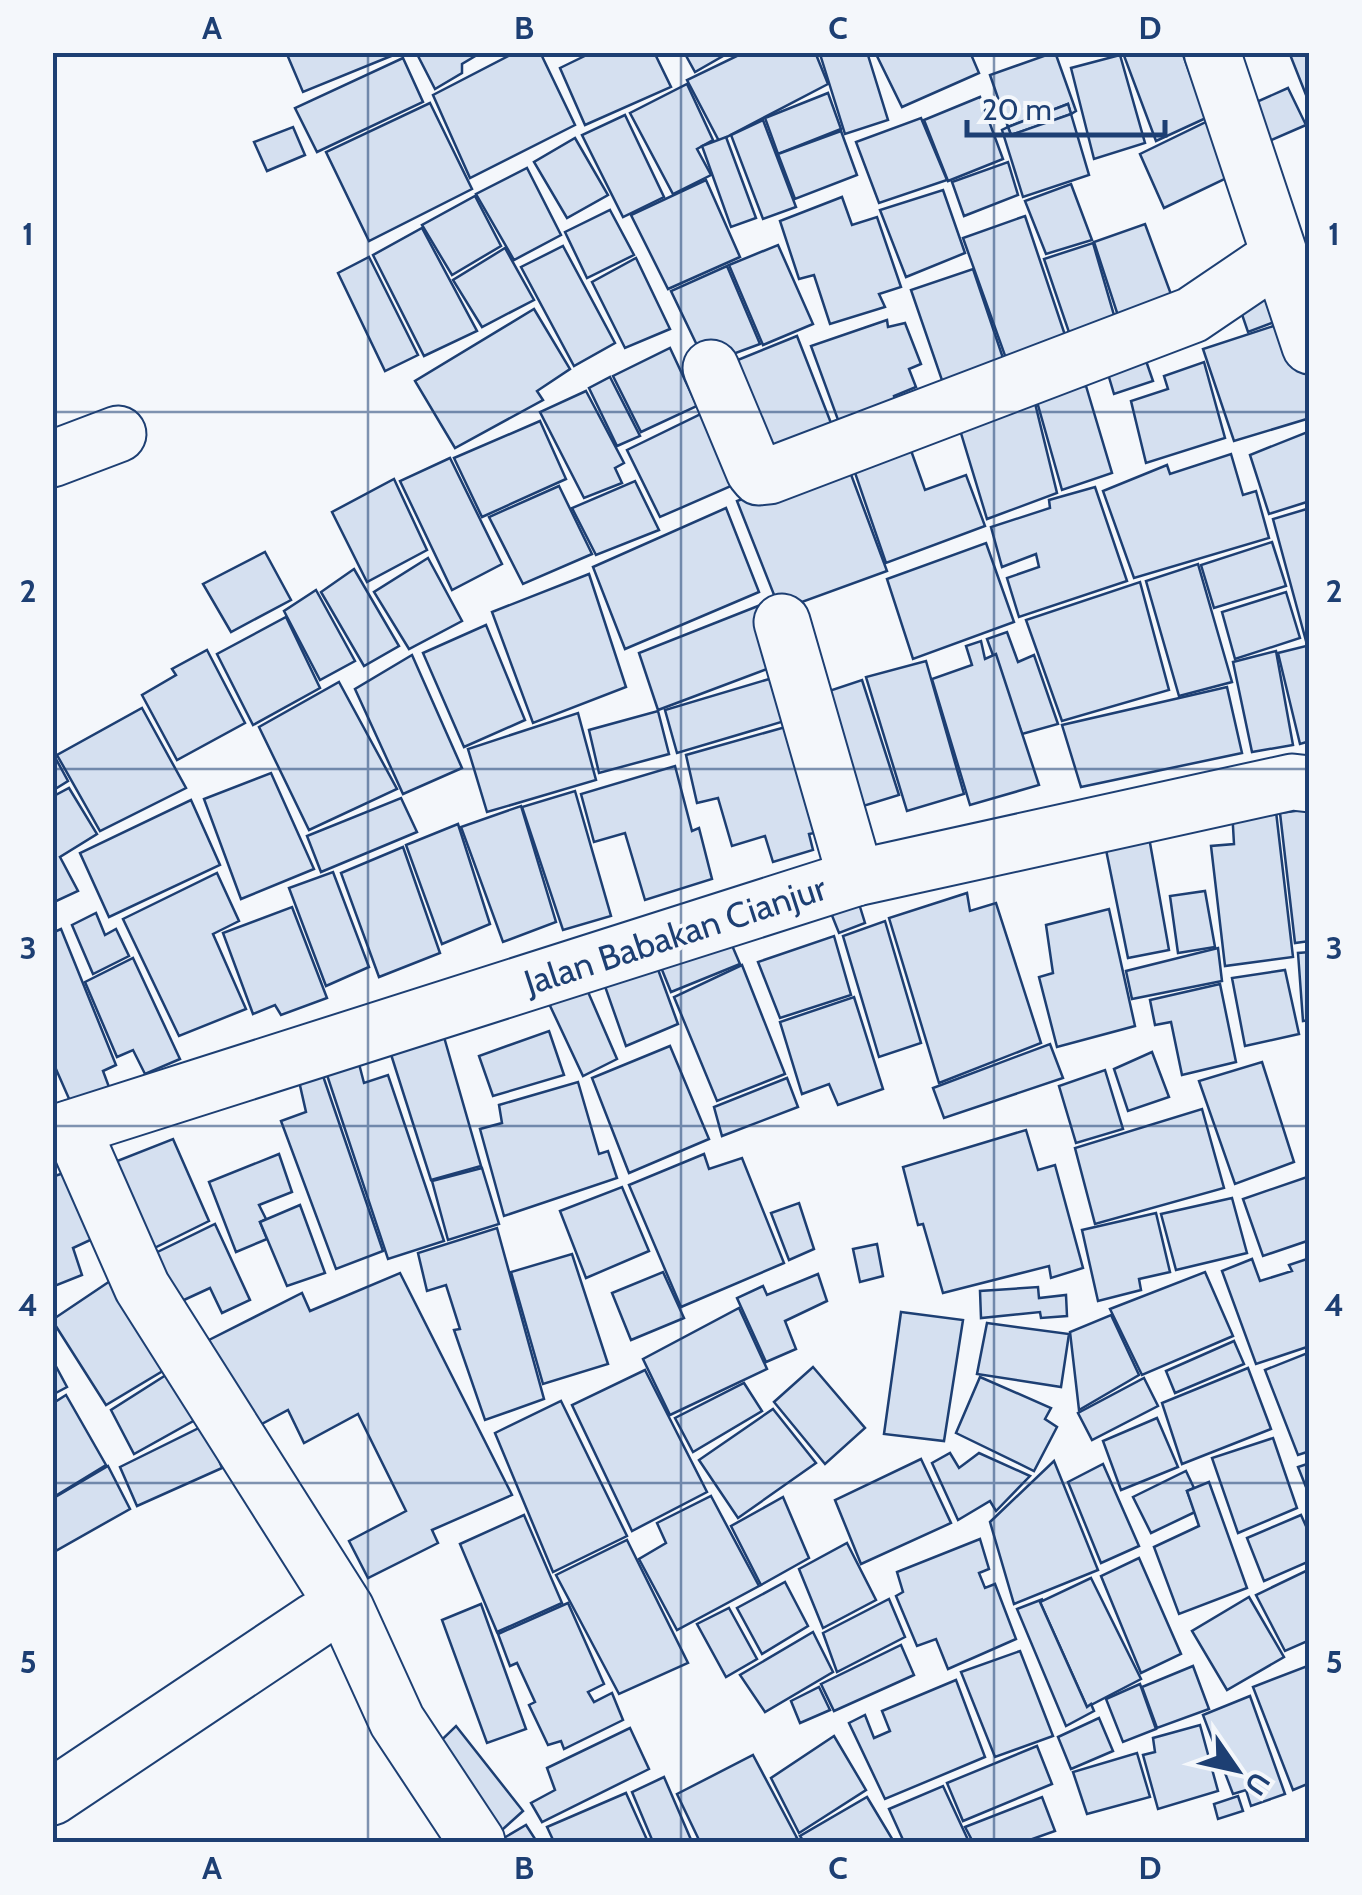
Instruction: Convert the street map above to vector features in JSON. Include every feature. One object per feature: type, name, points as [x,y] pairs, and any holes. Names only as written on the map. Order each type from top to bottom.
[{"type":"street","points":[[1212,52],[1310,346]]},
{"type":"street","points":[[711,368],[754,471],[760,477],[768,476],[1192,315],[1279,256]]},
{"type":"street","points":[[52,459],[118,434]]},
{"type":"street","points":[[782,622],[856,878]]},
{"type":"street","name":"Jalan Babakan Cianjur","points":[[62,1131],[856,878],[1292,782],[1310,784]]},
{"type":"street","points":[[62,1131],[142,1286],[346,1609],[398,1721],[477,1842]]},
{"type":"street","points":[[52,1797],[316,1620]]},
{"type":"building","points":[[286,52],[401,52],[303,92]]},
{"type":"building","points":[[416,52],[482,52],[462,64],[462,73],[435,89]]},
{"type":"building","points":[[516,52],[540,52],[575,125],[470,178],[433,95]]},
{"type":"building","points":[[593,52],[654,52],[671,87],[585,125],[560,68]]},
{"type":"building","points":[[684,52],[730,52],[695,72]]},
{"type":"building","points":[[745,52],[815,52],[828,84],[719,141],[687,80]]},
{"type":"building","points":[[867,52],[888,120],[845,134],[820,54]]},
{"type":"building","points":[[875,52],[970,52],[979,73],[902,107]]},
{"type":"building","points":[[1055,52],[1076,111],[1071,114],[1068,104],[1008,127],[990,75]]},
{"type":"building","points":[[1182,52],[1206,118],[1156,141],[1123,53]]},
{"type":"building","points":[[1289,52],[1310,52],[1310,105]]},
{"type":"building","points":[[1120,55],[1145,143],[1094,159],[1071,68]]},
{"type":"building","points":[[403,58],[423,102],[317,152],[295,108]]},
{"type":"building","points":[[687,84],[713,140],[697,149],[711,175],[673,194],[630,113]]},
{"type":"building","points":[[1288,88],[1306,125],[1260,145],[1243,108]]},
{"type":"building","points":[[828,93],[841,129],[778,154],[765,118]]},
{"type":"building","points":[[980,97],[1003,159],[948,181],[924,120]]},
{"type":"building","points":[[430,103],[472,189],[369,241],[326,152]]},
{"type":"building","points":[[1068,104],[1071,114],[1011,135],[1008,127]]},
{"type":"building","points":[[1071,114],[1089,175],[1023,197],[1002,130],[1008,127],[1011,135]]},
{"type":"building","points":[[625,115],[664,197],[623,217],[582,135]]},
{"type":"building","points":[[921,118],[947,180],[879,203],[856,142]]},
{"type":"building","points":[[763,120],[796,207],[763,219],[731,135]]},
{"type":"building","points":[[1206,122],[1231,176],[1164,208],[1140,154]]},
{"type":"building","points":[[293,127],[305,155],[267,171],[254,142]]},
{"type":"building","points":[[841,131],[857,175],[795,199],[778,154]]},
{"type":"building","points":[[726,137],[756,218],[731,227],[702,146]]},
{"type":"building","points":[[575,138],[608,195],[567,218],[534,162]]},
{"type":"building","points":[[1008,162],[1018,195],[964,216],[952,182]]},
{"type":"building","points":[[527,168],[561,235],[514,260],[476,194]]},
{"type":"building","points":[[706,180],[740,257],[668,289],[631,215]]},
{"type":"building","points":[[1071,184],[1092,240],[1046,254],[1025,201]]},
{"type":"building","points":[[943,190],[965,253],[906,277],[880,210]]},
{"type":"building","points":[[475,196],[501,246],[452,275],[422,225]]},
{"type":"building","points":[[842,197],[852,225],[877,217],[901,287],[879,294],[885,307],[830,324],[814,275],[799,279],[780,221]]},
{"type":"building","points":[[610,210],[634,255],[587,278],[565,232]]},
{"type":"building","points":[[1025,216],[1068,344],[1008,364],[963,238]]},
{"type":"building","points":[[1145,224],[1175,305],[1122,328],[1094,242]]},
{"type":"building","points":[[422,228],[477,331],[424,356],[373,255]]},
{"type":"building","points":[[1093,243],[1118,329],[1073,344],[1044,259]]},
{"type":"building","points":[[778,245],[813,324],[763,345],[729,265]]},
{"type":"building","points":[[563,246],[615,343],[574,366],[521,267]]},
{"type":"building","points":[[505,248],[534,300],[482,327],[453,280]]},
{"type":"building","points":[[369,257],[418,355],[385,371],[338,273]]},
{"type":"building","points":[[636,258],[670,329],[625,348],[592,282]]},
{"type":"building","points":[[727,266],[760,344],[706,364],[671,291]]},
{"type":"building","points":[[973,269],[1006,367],[945,389],[911,290]]},
{"type":"building","points":[[1280,279],[1293,315],[1248,332],[1236,297]]},
{"type":"building","points":[[534,309],[570,369],[537,391],[543,400],[455,448],[415,381]]},
{"type":"building","points":[[887,320],[888,327],[905,323],[921,364],[909,369],[916,387],[894,396],[900,418],[845,439],[811,346]]},
{"type":"building","points":[[1292,320],[1310,377],[1310,418],[1234,441],[1203,349]]},
{"type":"building","points":[[797,336],[840,446],[759,476],[718,368]]},
{"type":"building","points":[[670,348],[697,406],[641,432],[613,376]]},
{"type":"building","points":[[1144,355],[1153,381],[1114,394],[1106,367]]},
{"type":"building","points":[[1204,362],[1225,438],[1146,463],[1131,401],[1168,389],[1164,376]]},
{"type":"building","points":[[610,377],[640,436],[617,446],[589,388]]},
{"type":"building","points":[[1086,386],[1112,473],[1062,490],[1034,391]]},
{"type":"building","points":[[586,391],[624,463],[615,468],[622,483],[584,498],[540,412]]},
{"type":"building","points":[[1032,391],[1057,493],[987,519],[957,420]]},
{"type":"building","points":[[703,413],[738,483],[660,517],[627,450]]},
{"type":"building","points":[[540,421],[566,479],[482,517],[454,458]]},
{"type":"building","points":[[1310,431],[1310,501],[1269,514],[1250,455]]},
{"type":"building","points":[[908,442],[925,490],[966,475],[985,526],[886,563],[852,464]]},
{"type":"building","points":[[1231,454],[1243,495],[1256,491],[1269,538],[1134,578],[1103,491],[1167,465],[1170,474]]},
{"type":"building","points":[[450,458],[502,564],[452,590],[400,481]]},
{"type":"building","points":[[846,461],[887,571],[780,610],[737,501]]},
{"type":"building","points":[[394,479],[427,550],[367,582],[332,512]]},
{"type":"building","points":[[635,481],[659,530],[596,555],[572,508]]},
{"type":"building","points":[[559,486],[592,554],[523,584],[489,517]]},
{"type":"building","points":[[1095,487],[1127,581],[1019,617],[1007,578],[1039,567],[1036,554],[1002,567],[991,527],[1050,508],[1049,500]]},
{"type":"building","points":[[726,508],[759,592],[625,649],[593,567]]},
{"type":"building","points":[[1310,508],[1310,640],[1306,641],[1273,519]]},
{"type":"building","points":[[1272,542],[1286,586],[1214,608],[1201,565]]},
{"type":"building","points":[[986,543],[1014,622],[913,659],[887,579]]},
{"type":"building","points":[[265,552],[291,600],[231,632],[203,584]]},
{"type":"building","points":[[428,558],[462,621],[409,649],[374,592]]},
{"type":"building","points":[[1198,564],[1232,682],[1179,696],[1146,581]]},
{"type":"building","points":[[354,569],[399,646],[364,666],[321,592]]},
{"type":"building","points":[[589,574],[626,687],[533,723],[492,612]]},
{"type":"building","points":[[1140,582],[1169,690],[1062,721],[1026,620]]},
{"type":"building","points":[[316,590],[355,661],[320,680],[284,611]]},
{"type":"building","points":[[1286,592],[1300,638],[1235,659],[1222,612]]},
{"type":"building","points":[[758,606],[775,666],[658,710],[639,653]]},
{"type":"building","points":[[286,617],[320,688],[253,725],[217,654]]},
{"type":"building","points":[[486,625],[525,720],[464,747],[423,653]]},
{"type":"building","points":[[1007,632],[1018,662],[1034,655],[1058,724],[1022,734],[987,639]]},
{"type":"building","points":[[981,641],[985,659],[996,654],[1039,785],[970,805],[932,679],[972,665],[966,646]]},
{"type":"building","points":[[1310,645],[1310,741],[1300,744],[1278,653]]},
{"type":"building","points":[[207,650],[245,723],[177,760],[142,695],[176,675],[172,669]]},
{"type":"building","points":[[1276,651],[1293,745],[1252,752],[1233,662]]},
{"type":"building","points":[[412,655],[462,768],[403,794],[355,689]]},
{"type":"building","points":[[926,661],[964,794],[907,811],[866,677]]},
{"type":"building","points":[[776,677],[788,720],[677,753],[665,710]]},
{"type":"building","points":[[862,680],[899,795],[847,811],[811,697]]},
{"type":"building","points":[[339,682],[397,789],[309,830],[259,727]]},
{"type":"building","points":[[1227,687],[1242,753],[1081,787],[1062,725]]},
{"type":"building","points":[[142,708],[186,788],[100,831],[57,755]]},
{"type":"building","points":[[658,711],[669,754],[599,773],[589,730]]},
{"type":"building","points":[[578,713],[596,780],[487,812],[468,749]]},
{"type":"building","points":[[789,726],[814,833],[809,834],[813,850],[773,862],[765,836],[732,846],[718,798],[697,803],[686,755]]},
{"type":"building","points":[[56,759],[68,781],[52,791],[52,760]]},
{"type":"building","points":[[675,766],[692,831],[699,828],[712,879],[645,900],[625,833],[594,842],[581,794]]},
{"type":"building","points":[[271,773],[314,869],[241,899],[204,799]]},
{"type":"building","points":[[69,788],[97,834],[60,857],[78,891],[52,903],[52,797]]},
{"type":"building","points":[[575,791],[611,916],[563,930],[522,807]]},
{"type":"building","points":[[401,798],[417,832],[321,872],[307,836]]},
{"type":"building","points":[[191,800],[220,865],[109,917],[80,853]]},
{"type":"building","points":[[1275,803],[1293,957],[1225,966],[1211,846],[1234,844],[1232,809]]},
{"type":"building","points":[[521,806],[556,922],[503,942],[461,827]]},
{"type":"building","points":[[1310,809],[1310,941],[1295,943],[1280,813]]},
{"type":"building","points":[[458,824],[490,924],[442,944],[406,845]]},
{"type":"building","points":[[1147,826],[1169,950],[1128,958],[1103,835]]},
{"type":"building","points":[[403,847],[440,953],[379,977],[341,873]]},
{"type":"building","points":[[333,872],[369,967],[326,986],[289,888]]},
{"type":"building","points":[[217,873],[239,921],[213,934],[246,1009],[179,1036],[123,919]]},
{"type":"building","points":[[1205,891],[1215,947],[1178,953],[1170,896]]},
{"type":"building","points":[[967,893],[970,911],[996,903],[1041,1043],[939,1083],[889,918]]},
{"type":"building","points":[[856,894],[865,923],[839,933],[827,903]]},
{"type":"building","points":[[292,907],[327,998],[281,1015],[275,1005],[253,1014],[223,933]]},
{"type":"building","points":[[1109,909],[1135,1026],[1057,1047],[1039,977],[1053,973],[1046,925]]},
{"type":"building","points":[[96,913],[105,935],[116,929],[129,956],[93,974],[72,925]]},
{"type":"building","points":[[885,921],[921,1043],[879,1057],[843,936]]},
{"type":"building","points":[[61,929],[116,1065],[103,1071],[109,1087],[70,1101],[52,1060],[52,933]]},
{"type":"building","points":[[725,929],[740,964],[671,992],[656,955]]},
{"type":"building","points":[[834,936],[851,995],[780,1018],[758,962]]},
{"type":"building","points":[[1218,948],[1222,981],[1132,999],[1126,971]]},
{"type":"building","points":[[1310,952],[1310,1020],[1303,1021],[1298,953]]},
{"type":"building","points":[[652,953],[678,1024],[626,1046],[601,975]]},
{"type":"building","points":[[133,958],[180,1059],[145,1074],[133,1050],[117,1057],[85,982]]},
{"type":"building","points":[[742,965],[785,1074],[717,1101],[674,997]]},
{"type":"building","points":[[1285,970],[1299,1034],[1245,1046],[1232,978]]},
{"type":"building","points":[[582,978],[617,1059],[583,1076],[545,995]]},
{"type":"building","points":[[1220,984],[1236,1062],[1182,1075],[1171,1022],[1155,1025],[1150,1000]]},
{"type":"building","points":[[854,997],[883,1089],[838,1105],[829,1084],[802,1094],[780,1022]]},
{"type":"building","points":[[442,1030],[481,1166],[431,1180],[388,1045]]},
{"type":"building","points":[[549,1031],[564,1075],[493,1096],[479,1056]]},
{"type":"building","points":[[1050,1044],[1063,1078],[944,1118],[933,1088]]},
{"type":"building","points":[[670,1046],[709,1139],[629,1173],[592,1078]]},
{"type":"building","points":[[1152,1052],[1169,1097],[1128,1111],[1114,1069]]},
{"type":"building","points":[[358,1060],[364,1083],[388,1075],[444,1241],[388,1259],[326,1072]]},
{"type":"building","points":[[1262,1062],[1294,1162],[1235,1184],[1199,1081]]},
{"type":"building","points":[[1105,1070],[1123,1129],[1076,1143],[1059,1086]]},
{"type":"building","points":[[322,1073],[383,1251],[336,1269],[281,1121],[306,1112],[299,1081]]},
{"type":"building","points":[[787,1078],[798,1107],[722,1136],[714,1107]]},
{"type":"building","points":[[578,1082],[599,1154],[608,1151],[617,1178],[504,1216],[480,1129],[502,1123],[499,1105]]},
{"type":"building","points":[[1202,1109],[1224,1188],[1095,1224],[1075,1148]]},
{"type":"building","points":[[1026,1130],[1038,1170],[1055,1165],[1083,1268],[1051,1278],[1049,1266],[943,1293],[923,1224],[918,1225],[903,1167]]},
{"type":"building","points":[[173,1139],[209,1221],[136,1257],[97,1169]]},
{"type":"building","points":[[279,1154],[292,1192],[259,1205],[266,1219],[260,1222],[267,1239],[236,1252],[209,1182]]},
{"type":"building","points":[[704,1154],[709,1169],[742,1158],[784,1263],[681,1307],[629,1185]]},
{"type":"building","points":[[81,1167],[101,1235],[73,1248],[82,1275],[52,1287],[52,1177]]},
{"type":"building","points":[[482,1168],[499,1224],[448,1240],[432,1181]]},
{"type":"building","points":[[1310,1176],[1310,1240],[1263,1256],[1243,1199]]},
{"type":"building","points":[[622,1187],[649,1251],[586,1278],[560,1211]]},
{"type":"building","points":[[1232,1198],[1247,1253],[1176,1270],[1161,1214]]},
{"type":"building","points":[[799,1203],[814,1249],[789,1260],[771,1213]]},
{"type":"building","points":[[300,1205],[325,1273],[287,1286],[260,1222]]},
{"type":"building","points":[[1156,1213],[1170,1272],[1139,1279],[1141,1290],[1098,1301],[1082,1230]]},
{"type":"building","points":[[215,1224],[250,1300],[222,1313],[210,1288],[160,1311],[137,1262]]},
{"type":"building","points":[[497,1228],[544,1399],[485,1420],[454,1330],[460,1329],[446,1285],[427,1291],[418,1253]]},
{"type":"building","points":[[877,1244],[883,1276],[860,1282],[853,1249]]},
{"type":"building","points":[[572,1254],[608,1364],[543,1384],[511,1272]]},
{"type":"building","points":[[1310,1258],[1310,1346],[1256,1364],[1222,1271],[1252,1259],[1260,1281],[1292,1271],[1289,1265]]},
{"type":"building","points":[[128,1269],[181,1360],[106,1405],[52,1320]]},
{"type":"building","points":[[663,1272],[684,1318],[631,1340],[612,1293]]},
{"type":"building","points":[[1205,1272],[1233,1336],[1142,1375],[1110,1309]]},
{"type":"building","points":[[400,1273],[512,1495],[432,1530],[438,1543],[368,1578],[349,1541],[406,1511],[358,1414],[304,1443],[288,1410],[256,1427],[209,1340],[302,1293],[310,1311]]},
{"type":"building","points":[[818,1274],[827,1301],[785,1321],[796,1349],[766,1362],[737,1298],[763,1286],[767,1295]]},
{"type":"building","points":[[1038,1287],[1039,1298],[1066,1295],[1067,1316],[1041,1318],[1040,1312],[981,1318],[980,1291]]},
{"type":"building","points":[[739,1308],[767,1369],[670,1415],[643,1359]]},
{"type":"building","points":[[901,1312],[963,1320],[944,1441],[884,1434]]},
{"type":"building","points":[[1111,1315],[1139,1375],[1079,1410],[1070,1332]]},
{"type":"building","points":[[987,1323],[1069,1334],[1061,1387],[977,1374]]},
{"type":"building","points":[[1234,1341],[1244,1364],[1175,1393],[1166,1371]]},
{"type":"building","points":[[1310,1352],[1310,1451],[1298,1455],[1265,1370]]},
{"type":"building","points":[[52,1359],[67,1387],[52,1395]]},
{"type":"building","points":[[813,1367],[865,1428],[825,1464],[774,1402]]},
{"type":"building","points":[[177,1368],[204,1415],[134,1454],[111,1410]]},
{"type":"building","points":[[1248,1368],[1271,1429],[1182,1464],[1162,1403]]},
{"type":"building","points":[[645,1370],[707,1492],[632,1531],[572,1405]]},
{"type":"building","points":[[980,1377],[1051,1408],[1045,1419],[1057,1427],[1034,1471],[956,1433]]},
{"type":"building","points":[[1144,1378],[1158,1406],[1092,1440],[1078,1413]]},
{"type":"building","points":[[744,1383],[762,1411],[693,1452],[675,1418]]},
{"type":"building","points":[[66,1395],[106,1465],[52,1498],[52,1404]]},
{"type":"building","points":[[561,1401],[627,1536],[553,1572],[495,1433]]},
{"type":"building","points":[[773,1409],[816,1463],[738,1518],[699,1460]]},
{"type":"building","points":[[1157,1418],[1178,1467],[1121,1490],[1103,1441]]},
{"type":"building","points":[[205,1425],[222,1468],[137,1506],[120,1467]]},
{"type":"building","points":[[1273,1438],[1297,1508],[1238,1533],[1212,1458]]},
{"type":"building","points":[[950,1453],[959,1468],[979,1453],[1030,1476],[996,1511],[990,1501],[958,1520],[932,1463]]},
{"type":"building","points":[[921,1459],[951,1523],[861,1564],[835,1500]]},
{"type":"building","points":[[1054,1461],[1098,1570],[1014,1604],[990,1522]]},
{"type":"building","points":[[1310,1463],[1310,1497],[1298,1467]]},
{"type":"building","points":[[1103,1464],[1139,1546],[1101,1563],[1068,1482]]},
{"type":"building","points":[[108,1466],[130,1509],[52,1553],[52,1499]]},
{"type":"building","points":[[1186,1471],[1194,1488],[1187,1491],[1195,1512],[1151,1533],[1133,1497]]},
{"type":"building","points":[[1209,1482],[1247,1588],[1179,1614],[1154,1547],[1199,1526],[1187,1491]]},
{"type":"building","points":[[711,1496],[759,1586],[677,1630],[639,1559],[666,1543],[657,1523]]},
{"type":"building","points":[[783,1497],[809,1558],[761,1585],[731,1526]]},
{"type":"building","points":[[524,1515],[562,1603],[497,1632],[460,1544]]},
{"type":"building","points":[[1301,1515],[1310,1535],[1310,1561],[1264,1581],[1247,1538]]},
{"type":"building","points":[[980,1539],[989,1569],[979,1573],[985,1588],[995,1584],[1016,1639],[948,1669],[936,1639],[917,1646],[896,1596],[903,1592],[897,1572]]},
{"type":"building","points":[[627,1540],[688,1663],[619,1694],[556,1575]]},
{"type":"building","points":[[847,1543],[876,1600],[823,1628],[799,1569]]},
{"type":"building","points":[[1139,1558],[1181,1654],[1141,1673],[1101,1576]]},
{"type":"building","points":[[1310,1569],[1310,1640],[1285,1651],[1256,1595]]},
{"type":"building","points":[[1091,1578],[1141,1679],[1087,1707],[1040,1602]]},
{"type":"building","points":[[785,1582],[808,1626],[762,1654],[737,1608]]},
{"type":"building","points":[[1249,1597],[1284,1657],[1227,1690],[1192,1631]]},
{"type":"building","points":[[889,1599],[905,1637],[837,1672],[823,1633]]},
{"type":"building","points":[[1043,1599],[1040,1602],[1087,1707],[1091,1704],[1094,1711],[1066,1726],[1017,1609]]},
{"type":"building","points":[[568,1603],[604,1684],[588,1692],[594,1702],[612,1693],[623,1720],[564,1749],[561,1741],[548,1745],[529,1705],[535,1702],[517,1663],[510,1666],[498,1634]]},
{"type":"building","points":[[481,1604],[526,1729],[487,1743],[442,1620]]},
{"type":"building","points":[[729,1608],[757,1659],[726,1677],[697,1624]]},
{"type":"building","points":[[813,1632],[833,1672],[765,1712],[740,1675]]},
{"type":"building","points":[[901,1645],[914,1675],[834,1711],[821,1684]]},
{"type":"building","points":[[1020,1651],[1053,1736],[995,1757],[961,1672]]},
{"type":"building","points":[[1310,1665],[1310,1783],[1293,1790],[1253,1687]]},
{"type":"building","points":[[1193,1666],[1209,1709],[1157,1728],[1142,1687]]},
{"type":"building","points":[[956,1680],[985,1757],[885,1799],[849,1723],[865,1715],[874,1738],[890,1731],[882,1711]]},
{"type":"building","points":[[1140,1684],[1156,1729],[1123,1742],[1106,1699]]},
{"type":"building","points":[[819,1687],[830,1710],[800,1723],[791,1701]]},
{"type":"building","points":[[1250,1696],[1285,1794],[1251,1806],[1246,1790],[1233,1794],[1203,1715]]},
{"type":"building","points":[[1099,1718],[1113,1751],[1071,1769],[1058,1737]]},
{"type":"building","points":[[1200,1725],[1218,1791],[1158,1809],[1143,1755],[1155,1752],[1153,1738]]},
{"type":"building","points":[[456,1726],[523,1811],[493,1838],[427,1754]]},
{"type":"building","points":[[630,1728],[649,1769],[542,1822],[531,1803],[555,1790],[547,1768]]},
{"type":"building","points":[[834,1736],[866,1790],[799,1833],[771,1778]]},
{"type":"building","points":[[1037,1746],[1052,1784],[963,1821],[947,1783]]},
{"type":"building","points":[[1137,1753],[1150,1797],[1087,1814],[1073,1772]]},
{"type":"building","points":[[753,1755],[797,1838],[789,1842],[700,1842],[677,1794]]},
{"type":"building","points":[[664,1777],[692,1842],[653,1842],[632,1792]]},
{"type":"building","points":[[943,1786],[969,1842],[904,1842],[889,1809]]},
{"type":"building","points":[[626,1793],[648,1842],[554,1842],[547,1827]]},
{"type":"building","points":[[1238,1796],[1243,1811],[1218,1819],[1214,1804]]},
{"type":"building","points":[[867,1797],[894,1842],[804,1842],[800,1836]]},
{"type":"building","points":[[1042,1797],[1055,1831],[1024,1842],[973,1842],[965,1827]]},
{"type":"building","points":[[526,1825],[537,1842],[497,1842]]}]
